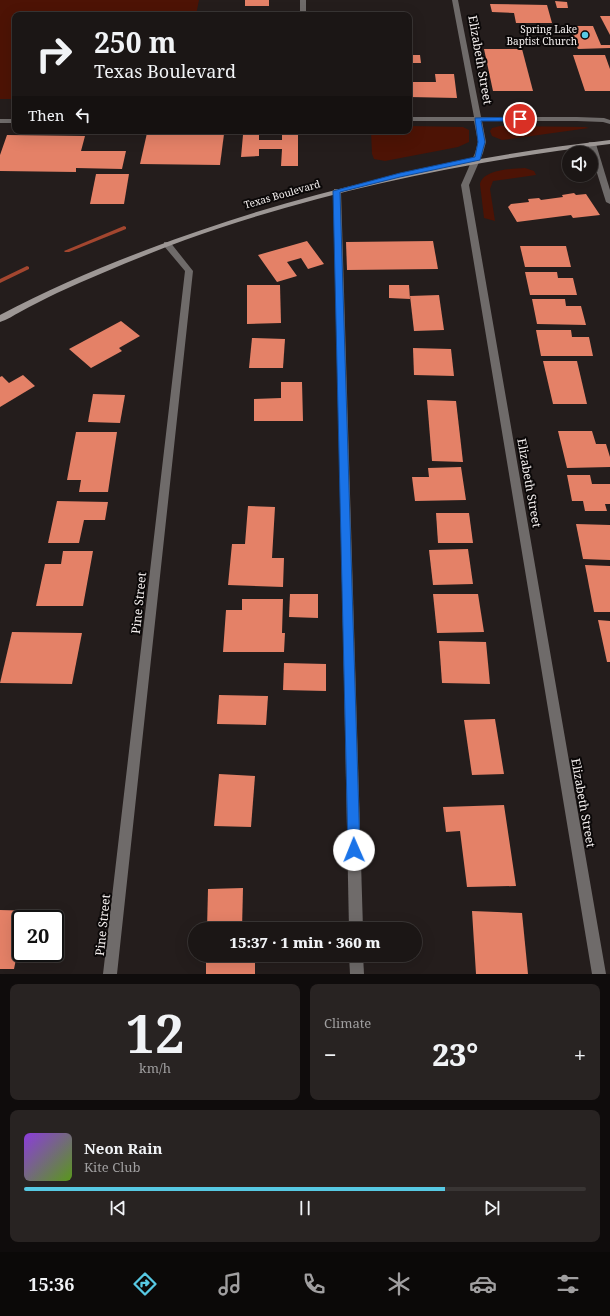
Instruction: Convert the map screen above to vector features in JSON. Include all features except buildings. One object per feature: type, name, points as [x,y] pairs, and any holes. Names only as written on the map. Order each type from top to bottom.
[{"type":"main road","name":"Texas Boulevard","points":[[0,319],[22,307],[89,276],[166,244],[250,214],[400,175],[478,159],[610,142]]},
{"type":"street","points":[[303,0],[303,12]]},
{"type":"street","name":"Elizabeth Street","points":[[455,0],[482,142],[478,159],[467,177],[465,185],[599,974]]},
{"type":"street","points":[[412,119],[583,119],[604,120],[610,122]]},
{"type":"street","points":[[0,121],[12,121]]},
{"type":"street","points":[[592,144],[610,202]]},
{"type":"street","points":[[337,191],[356,922]]},
{"type":"street","name":"Pine Street","points":[[110,974],[189,271],[166,244]]},
{"type":"street","points":[[356,962],[357,974]]},
{"type":"shaded area","points":[[0,0],[199,0],[197,12],[12,12],[12,99],[0,99]]},
{"type":"shaded area","points":[[412,126],[463,127],[469,130],[469,142],[458,147],[385,161],[374,159],[372,154],[371,134],[412,134]]},
{"type":"shaded area","points":[[500,126],[589,128],[502,140],[492,136],[490,131],[492,128]]},
{"type":"shaded area","points":[[525,168],[534,171],[536,175],[493,181],[490,189],[495,221],[484,218],[480,184],[483,179],[487,175],[499,171]]},
{"type":"waterway","points":[[67,251],[124,228]]},
{"type":"waterway","points":[[0,281],[27,268]]},
{"type":"place","name":"Spring Lake Baptist Church","points":[[585,35]]},
{"type":"route","points":[[354,850],[337,191],[400,175],[478,159],[482,142],[477,119],[520,119]]}]
